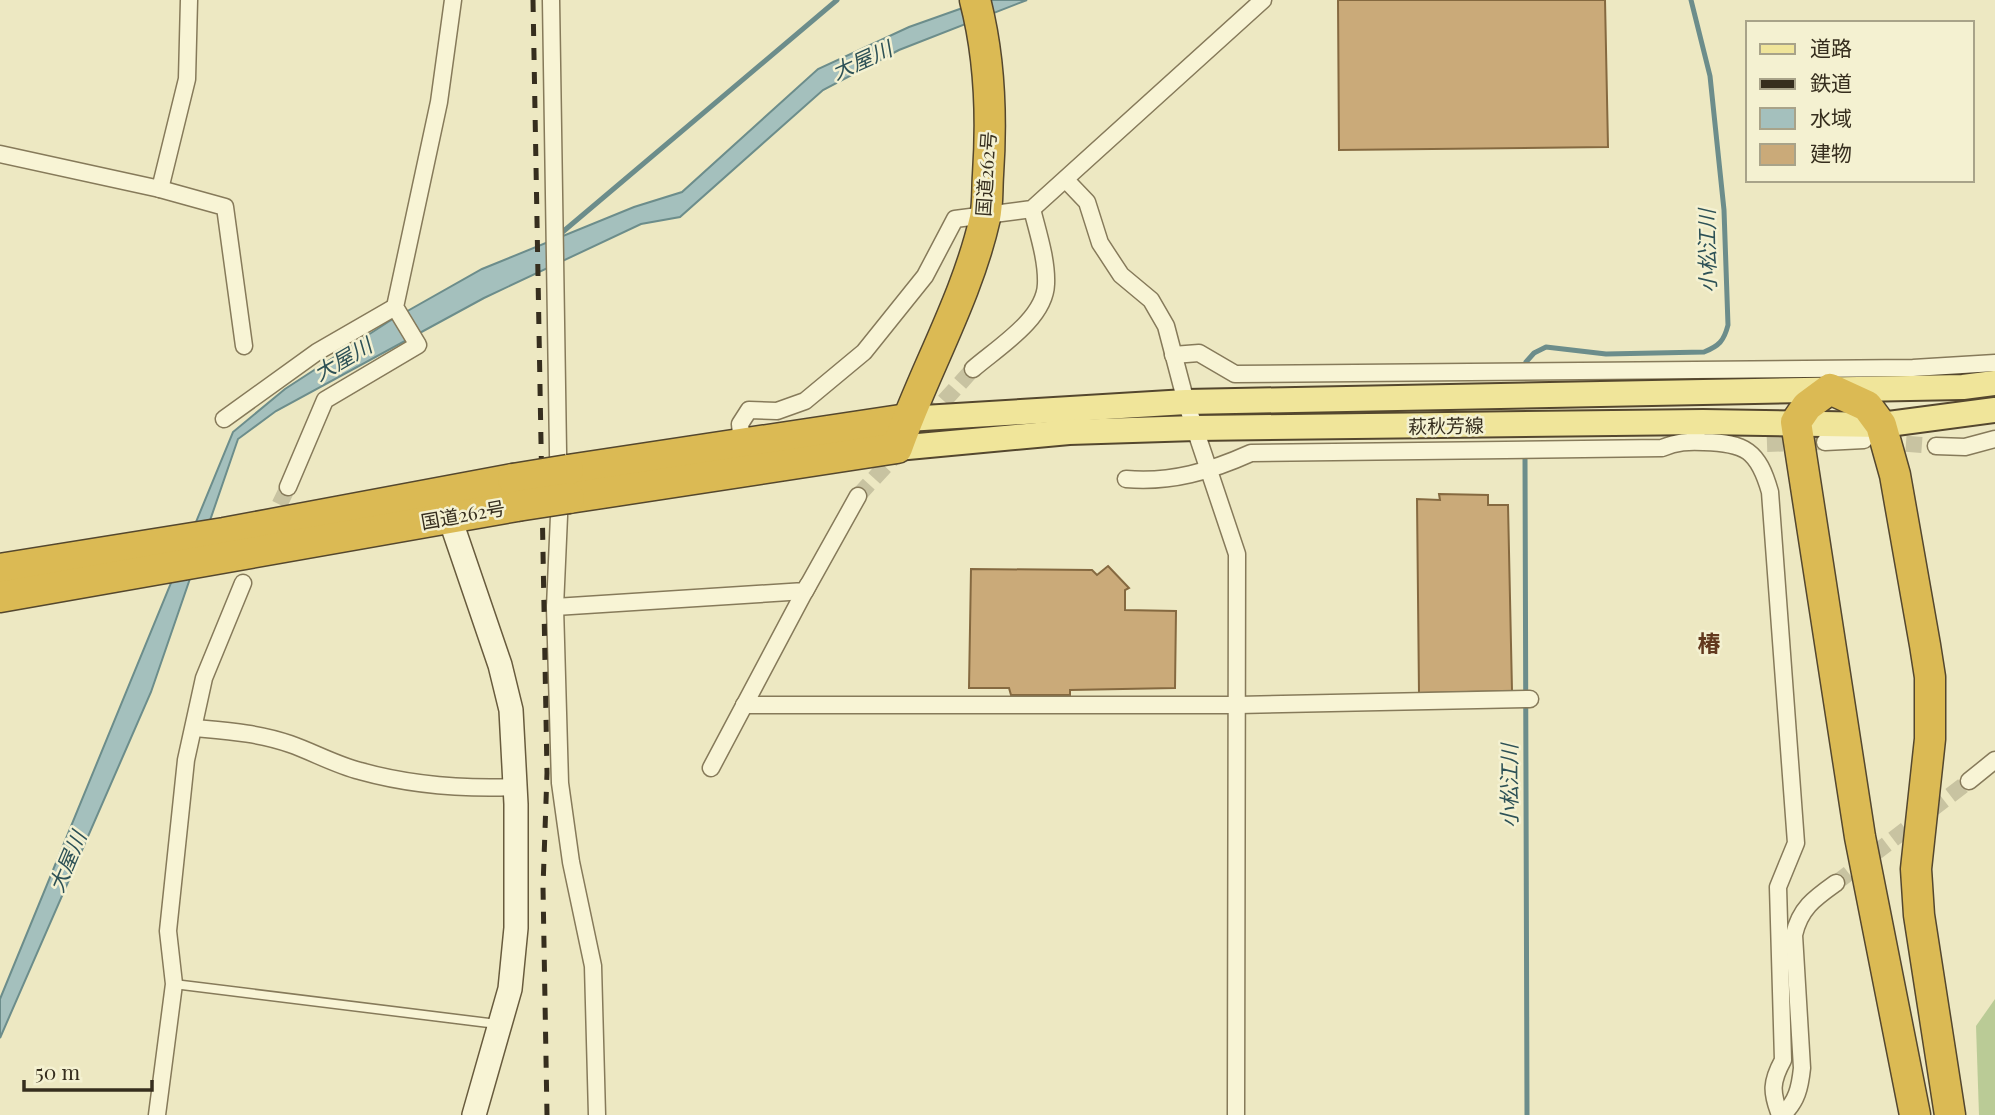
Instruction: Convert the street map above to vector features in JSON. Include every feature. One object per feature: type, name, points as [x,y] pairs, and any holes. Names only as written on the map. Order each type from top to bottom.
[{"type":"highway","name":"国道262号","points":[[0,569],[224,533],[445,504],[569,484],[897,448],[963,284],[986,217],[990,140],[983,32],[975,0]]},
{"type":"highway","points":[[1915,1115],[1860,837],[1796,422],[1807,406],[1830,389],[1867,406],[1873,433],[1895,475],[1930,677],[1930,739],[1916,869],[1919,915],[1950,1115]]},
{"type":"highway","name":"国道262号","points":[[569,484],[742,444],[907,419]]},
{"type":"highway","name":"国道262号","points":[[0,597],[214,561],[445,504]]},
{"type":"main road","name":"萩秋芳線","points":[[907,419],[1186,402],[1963,387],[1995,383]]},
{"type":"main road","name":"萩秋芳線","points":[[897,448],[1069,432],[1196,428],[1796,422],[1873,433],[1995,410]]},
{"type":"street","points":[[160,189],[187,79],[189,0]]},
{"type":"street","points":[[288,487],[325,400],[418,345],[396,310],[439,102],[453,0]]},
{"type":"street","points":[[551,0],[559,516],[555,607],[560,783],[571,862],[593,966],[597,1115]]},
{"type":"street","points":[[742,444],[740,424],[742,416],[749,410],[777,411],[805,401],[864,352],[894,318],[925,276],[955,219],[1032,209],[1264,0]]},
{"type":"street","points":[[0,154],[160,189],[225,207],[244,345]]},
{"type":"street","points":[[1066,180],[1087,202],[1100,243],[1121,275],[1151,300],[1166,326],[1186,402],[1237,554],[1236,1115]]},
{"type":"street","points":[[973,369],[1031,318],[1041,304],[1046,287],[1045,265],[1032,209]]},
{"type":"street","points":[[224,419],[317,352],[396,310]]},
{"type":"street","points":[[1173,355],[1199,353],[1235,374],[1913,368],[1995,363]]},
{"type":"street","points":[[1825,442],[1873,433]]},
{"type":"street","points":[[1936,446],[1965,447],[1995,439]]},
{"type":"street","points":[[1126,479],[1147,481],[1210,471],[1251,453],[1662,448],[1679,441],[1735,443],[1752,455],[1765,474],[1770,492],[1796,843],[1778,887],[1783,1060],[1773,1079],[1772,1095],[1781,1115],[1791,1107],[1800,1089],[1802,1068],[1794,935],[1798,916],[1809,903],[1836,883]]},
{"type":"street","points":[[1752,455],[1767,444]]},
{"type":"street","points":[[711,768],[858,496]]},
{"type":"street","points":[[445,504],[500,664],[511,710],[515,787],[516,928],[510,989],[474,1115]]},
{"type":"street","points":[[157,1115],[174,984],[168,931],[186,760],[204,678],[243,583]]},
{"type":"street","points":[[555,607],[805,591],[808,585]]},
{"type":"street","points":[[744,705],[1238,705],[1530,699]]},
{"type":"street","points":[[194,728],[248,733],[288,743],[358,771],[397,780],[482,788],[515,787]]},
{"type":"street","points":[[1969,781],[1995,760]]},
{"type":"lane","points":[[174,984],[501,1024]]},
{"type":"green space","points":[[1995,999],[1995,1115],[1979,1115],[1976,1026]]},
{"type":"water","name":"大屋川","points":[[985,0],[1027,0],[899,50],[823,90],[680,217],[641,224],[484,298],[276,411],[238,439],[151,692],[0,1038],[0,999],[233,432],[285,389],[388,322],[482,269],[634,207],[682,192],[818,69],[909,27]]},
{"type":"building","points":[[1338,0],[1605,0],[1608,147],[1339,150]]},
{"type":"building","points":[[1439,494],[1488,495],[1488,505],[1508,505],[1512,691],[1419,693],[1417,499],[1440,500]]},
{"type":"building","points":[[1108,566],[1129,588],[1125,590],[1125,610],[1176,611],[1175,688],[1070,690],[1070,695],[1011,695],[1009,688],[969,688],[971,569],[1092,570],[1097,575]]},
{"type":"waterway","points":[[559,235],[837,0]]},
{"type":"waterway","name":"小松江川","points":[[1526,362],[1534,353],[1546,347],[1606,354],[1704,352],[1717,345],[1725,335],[1728,325],[1724,210],[1710,76],[1691,0]]},
{"type":"waterway","name":"小松江川","points":[[1525,457],[1527,1115]]},
{"type":"tunnel","points":[[928,419],[973,369]]},
{"type":"tunnel","points":[[1767,444],[1825,442]]},
{"type":"tunnel","points":[[1882,442],[1936,446]]},
{"type":"tunnel","points":[[858,496],[901,449]]},
{"type":"tunnel","points":[[269,526],[288,487]]},
{"type":"tunnel","points":[[1836,883],[1969,781]]},
{"type":"railway","points":[[533,0],[547,773],[543,887],[547,1115]]},
{"type":"district","name":"椿","points":[[1709,644]]}]
